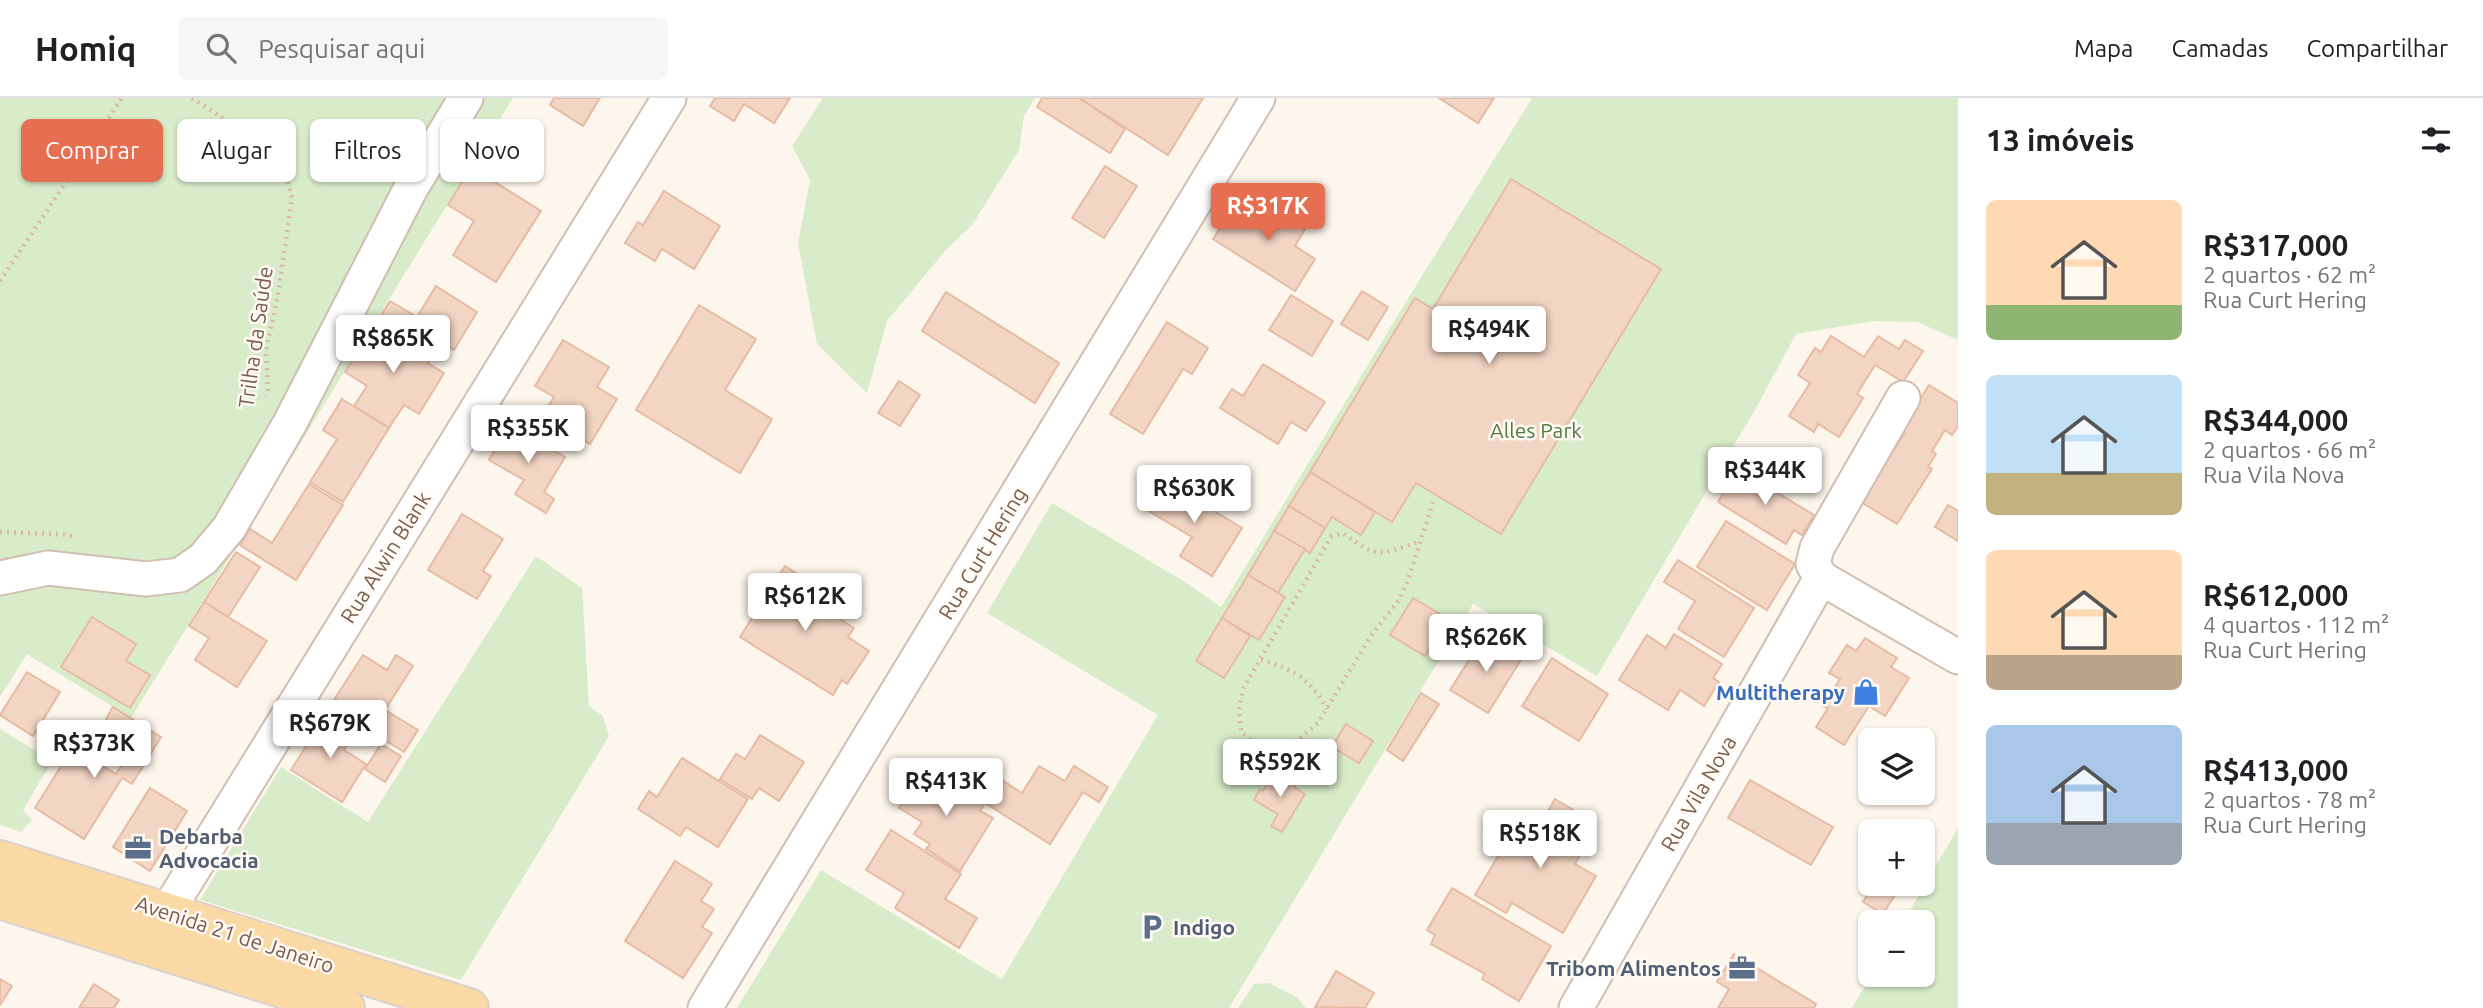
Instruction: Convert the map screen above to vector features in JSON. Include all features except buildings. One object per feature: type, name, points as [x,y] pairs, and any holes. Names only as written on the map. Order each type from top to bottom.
[{"type":"main road","name":"Avenida 21 de Janeiro","points":[[0,860],[469,1008]]},
{"type":"main road","name":"Avenida 21 de Janeiro","points":[[0,899],[345,1008]]},
{"type":"street","points":[[0,578],[48,568],[146,579],[180,575],[203,559],[229,528],[290,423],[411,187],[466,98]]},
{"type":"street","name":"Rua Alwin Blank","points":[[146,945],[669,98]]},
{"type":"street","name":"Rua Curt Hering","points":[[705,1008],[1258,98]]},
{"type":"street","points":[[1903,398],[1816,548],[1813,564],[1821,578],[1958,657]]},
{"type":"street","name":"Rua Vila Nova","points":[[1576,1008],[1821,578]]},
{"type":"path","points":[[0,281],[122,98]]},
{"type":"path","name":"Trilha da Saúde","points":[[192,98],[281,156],[292,198],[278,295],[266,350],[268,388],[265,401]]},
{"type":"path","points":[[1418,542],[1383,554],[1363,548],[1343,533],[1331,537],[1243,689],[1239,710],[1241,732],[1256,744],[1275,750],[1300,739],[1318,723],[1370,637],[1399,600],[1433,502]]},
{"type":"path","points":[[0,532],[61,534],[84,539]]},
{"type":"path","points":[[1261,660],[1283,666],[1300,676],[1317,691],[1328,709]]},
{"type":"path","points":[[1237,775],[1256,744]]},
{"type":"green space","points":[[0,98],[513,98],[500,119],[440,119],[440,182],[461,182],[131,718],[27,654],[0,697]]},
{"type":"green space","points":[[823,98],[1035,98],[1024,116],[1019,150],[972,225],[945,251],[887,321],[867,393],[817,344],[798,243],[810,180],[792,146]]},
{"type":"green space","name":"Alles Park","points":[[1532,98],[1958,98],[1958,340],[1917,322],[1874,321],[1796,334],[1756,408],[1597,676],[1473,604],[1229,1008],[737,1008],[821,870],[1002,979],[1158,715],[987,613],[1052,503],[1185,582],[1221,607]]},
{"type":"green space","points":[[536,556],[582,588],[589,706],[603,716],[609,736],[461,980],[200,900],[281,767],[368,822]]},
{"type":"green space","points":[[0,729],[52,761],[23,810],[32,820],[21,832],[0,825]]},
{"type":"green space","points":[[1958,828],[1958,1008],[1852,1008],[1865,987],[1935,987],[1935,910],[1910,910],[1918,896],[1935,896],[1935,867]]},
{"type":"green space","points":[[1269,983],[1297,997],[1306,1008],[1238,1008],[1254,984]]},
{"type":"place","name":"Multitherapy","points":[[1866,692]]},
{"type":"place","name":"Debarba Advocacia","points":[[138,848]]},
{"type":"place","name":"Indigo","points":[[1152,927]]},
{"type":"place","name":"Tribom Alimentos","points":[[1742,968]]}]
